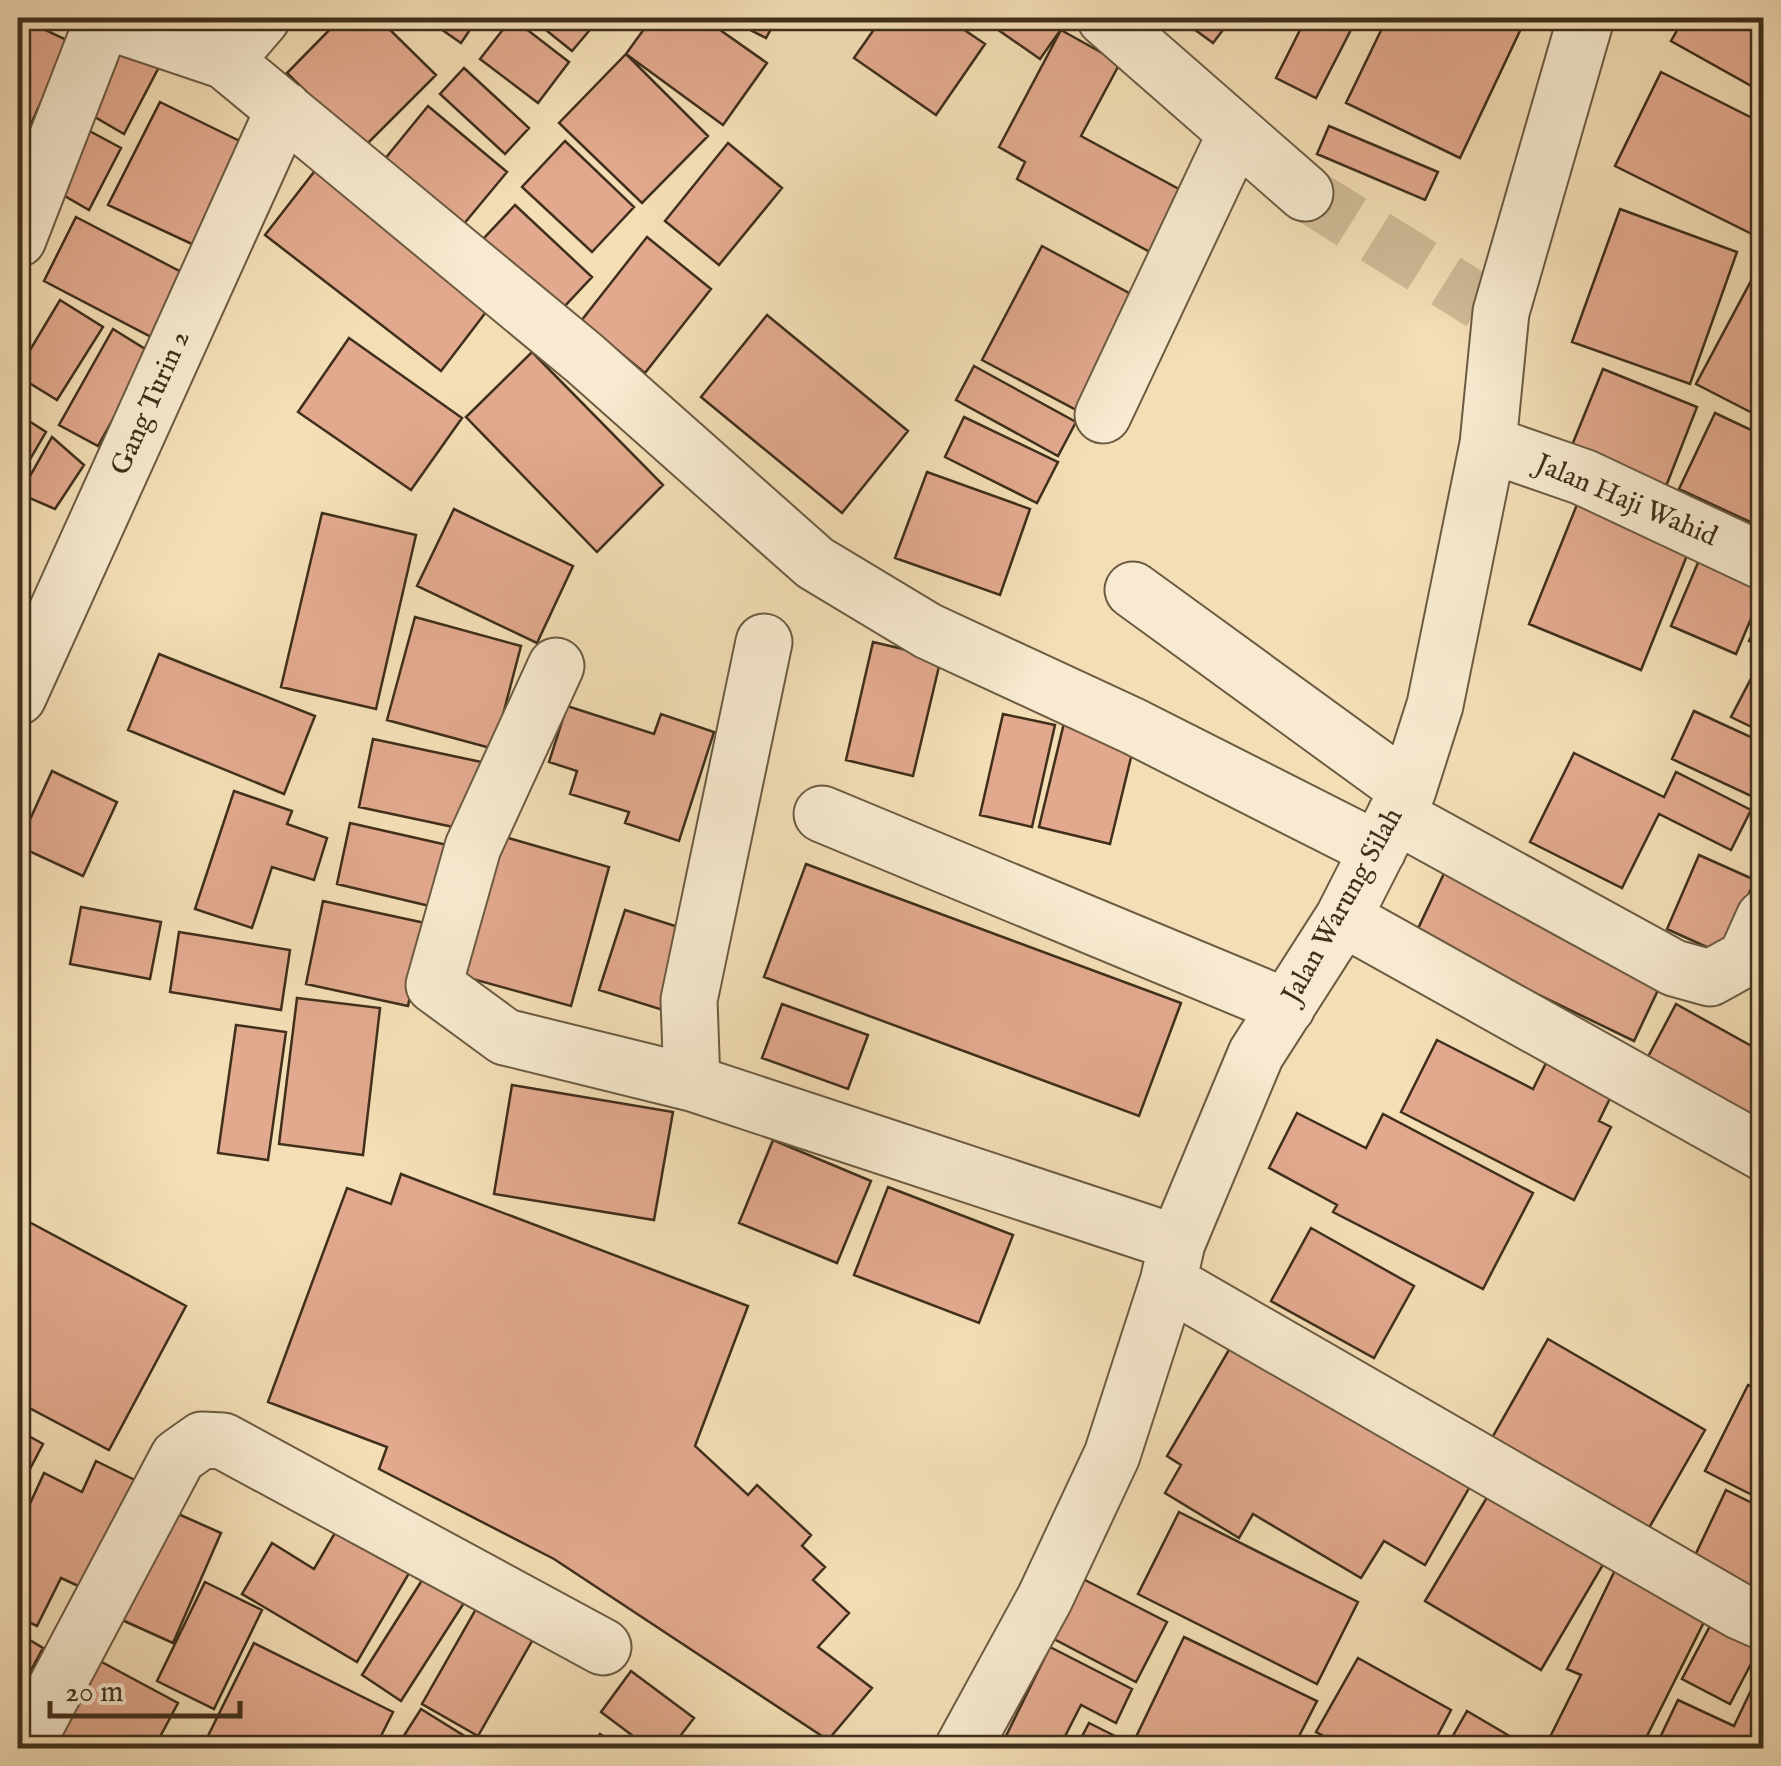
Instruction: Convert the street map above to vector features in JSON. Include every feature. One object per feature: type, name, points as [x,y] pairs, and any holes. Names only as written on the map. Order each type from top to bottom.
[{"type":"street","points":[[225,61],[262,18]]},
{"type":"street","points":[[1105,18],[1305,194]]},
{"type":"street","name":"Jalan Warung Silah","points":[[963,1748],[1045,1598],[1112,1455],[1172,1262],[1256,1054],[1342,918],[1394,818],[1435,706],[1488,444],[1491,308],[1586,18]]},
{"type":"street","points":[[18,239],[103,20],[225,61],[584,358],[815,563],[928,631],[1134,726],[1394,818],[1674,968],[1710,978],[1746,958],[1764,918]]},
{"type":"street","name":"Gang Turin 2","points":[[18,697],[284,110]]},
{"type":"street","points":[[1102,415],[1236,132]]},
{"type":"street","name":"Jalan Haji Wahid","points":[[1488,444],[1583,477],[1764,562]]},
{"type":"street","points":[[1134,590],[1394,818]]},
{"type":"street","points":[[692,1083],[688,1000],[764,642]]},
{"type":"street","points":[[556,666],[473,847],[434,985],[505,1036],[692,1083],[1172,1262],[1721,1601],[1764,1622]]},
{"type":"street","points":[[822,814],[1288,1007]]},
{"type":"street","points":[[1342,918],[1764,1153]]},
{"type":"street","points":[[24,1748],[178,1457],[202,1440],[224,1441],[603,1648]]},
{"type":"building","points":[[161,18],[218,18],[209,38]]},
{"type":"building","points":[[341,18],[378,18],[436,75],[363,148],[287,73]]},
{"type":"building","points":[[425,18],[478,18],[461,43]]},
{"type":"building","points":[[512,18],[569,62],[538,103],[480,59]]},
{"type":"building","points":[[531,18],[600,18],[572,51]]},
{"type":"building","points":[[652,18],[703,18],[767,63],[723,125],[626,54]]},
{"type":"building","points":[[727,18],[777,18],[766,38]]},
{"type":"building","points":[[882,18],[951,18],[985,44],[936,115],[854,58]]},
{"type":"building","points":[[981,18],[1069,18],[1040,59]]},
{"type":"building","points":[[1179,18],[1232,18],[1213,43]]},
{"type":"building","points":[[1306,18],[1357,18],[1316,98],[1276,78]]},
{"type":"building","points":[[1387,18],[1526,18],[1460,158],[1346,103]]},
{"type":"building","points":[[1684,18],[1764,18],[1764,93],[1671,41]]},
{"type":"building","points":[[22,19],[69,41],[18,152],[18,30]]},
{"type":"building","points":[[1061,30],[1120,63],[1081,136],[1201,201],[1168,262],[1017,179],[1025,162],[999,147]]},
{"type":"building","points":[[108,40],[159,67],[124,134],[76,106]]},
{"type":"building","points":[[626,54],[708,136],[642,203],[559,123]]},
{"type":"building","points":[[464,68],[529,128],[505,154],[440,94]]},
{"type":"building","points":[[1661,72],[1764,124],[1764,240],[1615,166]]},
{"type":"building","points":[[160,102],[250,146],[209,252],[108,205]]},
{"type":"building","points":[[428,106],[507,172],[453,237],[375,171]]},
{"type":"building","points":[[71,121],[121,148],[89,210],[44,184]]},
{"type":"building","points":[[1329,126],[1438,172],[1425,200],[1317,154]]},
{"type":"building","points":[[565,141],[634,207],[592,252],[522,187]]},
{"type":"building","points":[[728,143],[782,188],[719,265],[665,221]]},
{"type":"building","points":[[324,159],[499,295],[441,371],[265,235]]},
{"type":"building","points":[[515,205],[592,277],[547,325],[470,253]]},
{"type":"building","points":[[1620,209],[1737,252],[1690,384],[1572,342]]},
{"type":"building","points":[[76,217],[189,276],[157,340],[44,281]]},
{"type":"building","points":[[647,237],[711,289],[645,373],[581,321]]},
{"type":"building","points":[[1042,246],[1142,300],[1082,413],[982,360]]},
{"type":"building","points":[[1751,281],[1764,287],[1764,419],[1696,384]]},
{"type":"building","points":[[60,300],[103,327],[57,400],[18,376],[18,370]]},
{"type":"building","points":[[767,315],[908,431],[842,513],[701,397]]},
{"type":"building","points":[[113,329],[150,352],[98,446],[59,425]]},
{"type":"building","points":[[349,338],[462,418],[411,490],[298,412]]},
{"type":"building","points":[[532,352],[663,485],[597,552],[466,417]]},
{"type":"building","points":[[974,366],[1076,422],[1058,456],[956,400]]},
{"type":"building","points":[[1603,369],[1697,407],[1663,494],[1568,455]]},
{"type":"building","points":[[1715,413],[1764,436],[1764,517],[1759,526],[1679,489]]},
{"type":"building","points":[[18,414],[46,432],[18,480]]},
{"type":"building","points":[[964,417],[1058,462],[1037,503],[945,457]]},
{"type":"building","points":[[52,437],[84,465],[55,509],[20,494]]},
{"type":"building","points":[[927,472],[1030,509],[1000,595],[895,558]]},
{"type":"building","points":[[1578,502],[1690,548],[1641,670],[1529,624]]},
{"type":"building","points":[[454,509],[573,566],[537,643],[417,586]]},
{"type":"building","points":[[322,513],[416,535],[376,709],[281,687]]},
{"type":"building","points":[[1706,544],[1764,588],[1736,654],[1671,626]]},
{"type":"building","points":[[18,594],[32,601],[18,633]]},
{"type":"building","points":[[1764,612],[1764,648],[1749,641]]},
{"type":"building","points":[[415,617],[521,646],[494,749],[387,720]]},
{"type":"building","points":[[873,642],[941,658],[913,776],[846,760]]},
{"type":"building","points":[[159,654],[315,716],[284,794],[128,730]]},
{"type":"building","points":[[1757,667],[1764,670],[1764,733],[1731,717]]},
{"type":"building","points":[[567,706],[654,734],[661,714],[714,732],[679,841],[625,823],[629,812],[570,794],[577,771],[549,762]]},
{"type":"building","points":[[1694,711],[1764,743],[1764,802],[1672,759]]},
{"type":"building","points":[[1003,714],[1055,725],[1032,827],[980,815]]},
{"type":"building","points":[[1064,723],[1135,741],[1110,844],[1039,827]]},
{"type":"building","points":[[373,739],[486,763],[472,831],[359,807]]},
{"type":"building","points":[[1574,753],[1664,797],[1676,772],[1751,810],[1731,850],[1659,814],[1622,888],[1530,842]]},
{"type":"building","points":[[52,771],[117,802],[83,876],[18,846]]},
{"type":"building","points":[[234,791],[292,811],[287,824],[327,838],[314,880],[272,867],[252,928],[195,909]]},
{"type":"building","points":[[350,823],[456,847],[442,909],[337,884]]},
{"type":"building","points":[[498,835],[609,867],[571,1006],[458,975]]},
{"type":"building","points":[[1699,855],[1755,880],[1722,954],[1667,929]]},
{"type":"building","points":[[806,864],[1181,1003],[1139,1116],[764,977]]},
{"type":"building","points":[[1448,865],[1667,971],[1634,1041],[1415,935]]},
{"type":"building","points":[[323,901],[425,923],[408,1006],[306,984]]},
{"type":"building","points":[[81,907],[161,922],[150,979],[70,964]]},
{"type":"building","points":[[625,910],[691,931],[666,1011],[599,990]]},
{"type":"building","points":[[179,932],[290,950],[281,1010],[170,992]]},
{"type":"building","points":[[297,998],[380,1008],[363,1155],[279,1144]]},
{"type":"building","points":[[782,1004],[868,1035],[848,1089],[762,1058]]},
{"type":"building","points":[[1676,1004],[1764,1053],[1764,1139],[1640,1072]]},
{"type":"building","points":[[1764,1016],[1764,1048],[1752,1043]]},
{"type":"building","points":[[236,1025],[286,1032],[268,1160],[218,1153]]},
{"type":"building","points":[[1437,1040],[1533,1089],[1550,1055],[1615,1088],[1599,1121],[1611,1127],[1574,1200],[1401,1112]]},
{"type":"building","points":[[512,1085],[673,1112],[654,1220],[494,1194]]},
{"type":"building","points":[[1297,1113],[1366,1148],[1383,1114],[1533,1193],[1483,1289],[1333,1212],[1337,1205],[1269,1168]]},
{"type":"building","points":[[773,1140],[871,1181],[837,1263],[739,1223]]},
{"type":"building","points":[[401,1174],[748,1306],[695,1446],[748,1495],[757,1485],[811,1535],[802,1546],[825,1567],[813,1580],[849,1613],[818,1647],[872,1688],[828,1740],[554,1559],[379,1469],[387,1447],[268,1402],[347,1188],[391,1204]]},
{"type":"building","points":[[888,1187],[1013,1235],[979,1323],[854,1275]]},
{"type":"building","points":[[18,1216],[186,1306],[109,1450],[18,1402]]},
{"type":"building","points":[[1311,1228],[1414,1286],[1374,1358],[1271,1301]]},
{"type":"building","points":[[1237,1336],[1476,1476],[1425,1565],[1384,1541],[1361,1578],[1253,1514],[1239,1538],[1165,1493],[1181,1465],[1167,1456]]},
{"type":"building","points":[[1548,1339],[1705,1430],[1641,1542],[1484,1452]]},
{"type":"building","points":[[1748,1385],[1764,1392],[1764,1501],[1705,1471]]},
{"type":"building","points":[[18,1430],[43,1444],[18,1492]]},
{"type":"building","points":[[96,1461],[151,1488],[100,1596],[61,1578],[37,1626],[18,1617],[18,1530],[44,1473],[82,1492]]},
{"type":"building","points":[[1726,1490],[1764,1509],[1764,1582],[1757,1596],[1691,1564]]},
{"type":"building","points":[[1489,1494],[1604,1563],[1541,1670],[1425,1601]]},
{"type":"building","points":[[158,1505],[221,1533],[173,1643],[111,1615]]},
{"type":"building","points":[[1179,1512],[1358,1602],[1317,1684],[1138,1594]]},
{"type":"building","points":[[346,1514],[418,1558],[357,1662],[242,1594],[272,1543],[314,1569]]},
{"type":"building","points":[[1621,1558],[1713,1604],[1641,1748],[1546,1745],[1581,1675],[1567,1669]]},
{"type":"building","points":[[431,1566],[471,1592],[401,1701],[362,1675]]},
{"type":"building","points":[[1083,1579],[1167,1622],[1136,1682],[1052,1638]]},
{"type":"building","points":[[205,1582],[262,1610],[214,1709],[157,1681]]},
{"type":"building","points":[[488,1588],[544,1620],[478,1736],[422,1704]]},
{"type":"building","points":[[1720,1607],[1764,1639],[1730,1704],[1682,1679]]},
{"type":"building","points":[[18,1633],[43,1648],[18,1694]]},
{"type":"building","points":[[1184,1637],[1317,1701],[1293,1748],[1159,1748],[1136,1737]]},
{"type":"building","points":[[254,1643],[393,1712],[375,1748],[224,1748],[206,1740]]},
{"type":"building","points":[[1050,1647],[1132,1689],[1116,1723],[1081,1705],[1059,1748],[1000,1748]]},
{"type":"building","points":[[85,1653],[178,1703],[154,1748],[36,1748]]},
{"type":"building","points":[[1358,1658],[1451,1710],[1431,1748],[1347,1748],[1316,1732]]},
{"type":"building","points":[[1764,1663],[1764,1748],[1655,1748],[1678,1700],[1734,1726]]},
{"type":"building","points":[[631,1671],[694,1718],[671,1748],[649,1748],[601,1712]]},
{"type":"building","points":[[421,1709],[474,1742],[470,1748],[396,1748]]},
{"type":"building","points":[[1467,1711],[1530,1748],[1446,1748]]},
{"type":"building","points":[[1089,1723],[1139,1748],[1076,1748]]},
{"type":"building","points":[[600,1734],[623,1748],[591,1748]]},
{"type":"tunnel","points":[[1305,193],[1481,303]]}]
